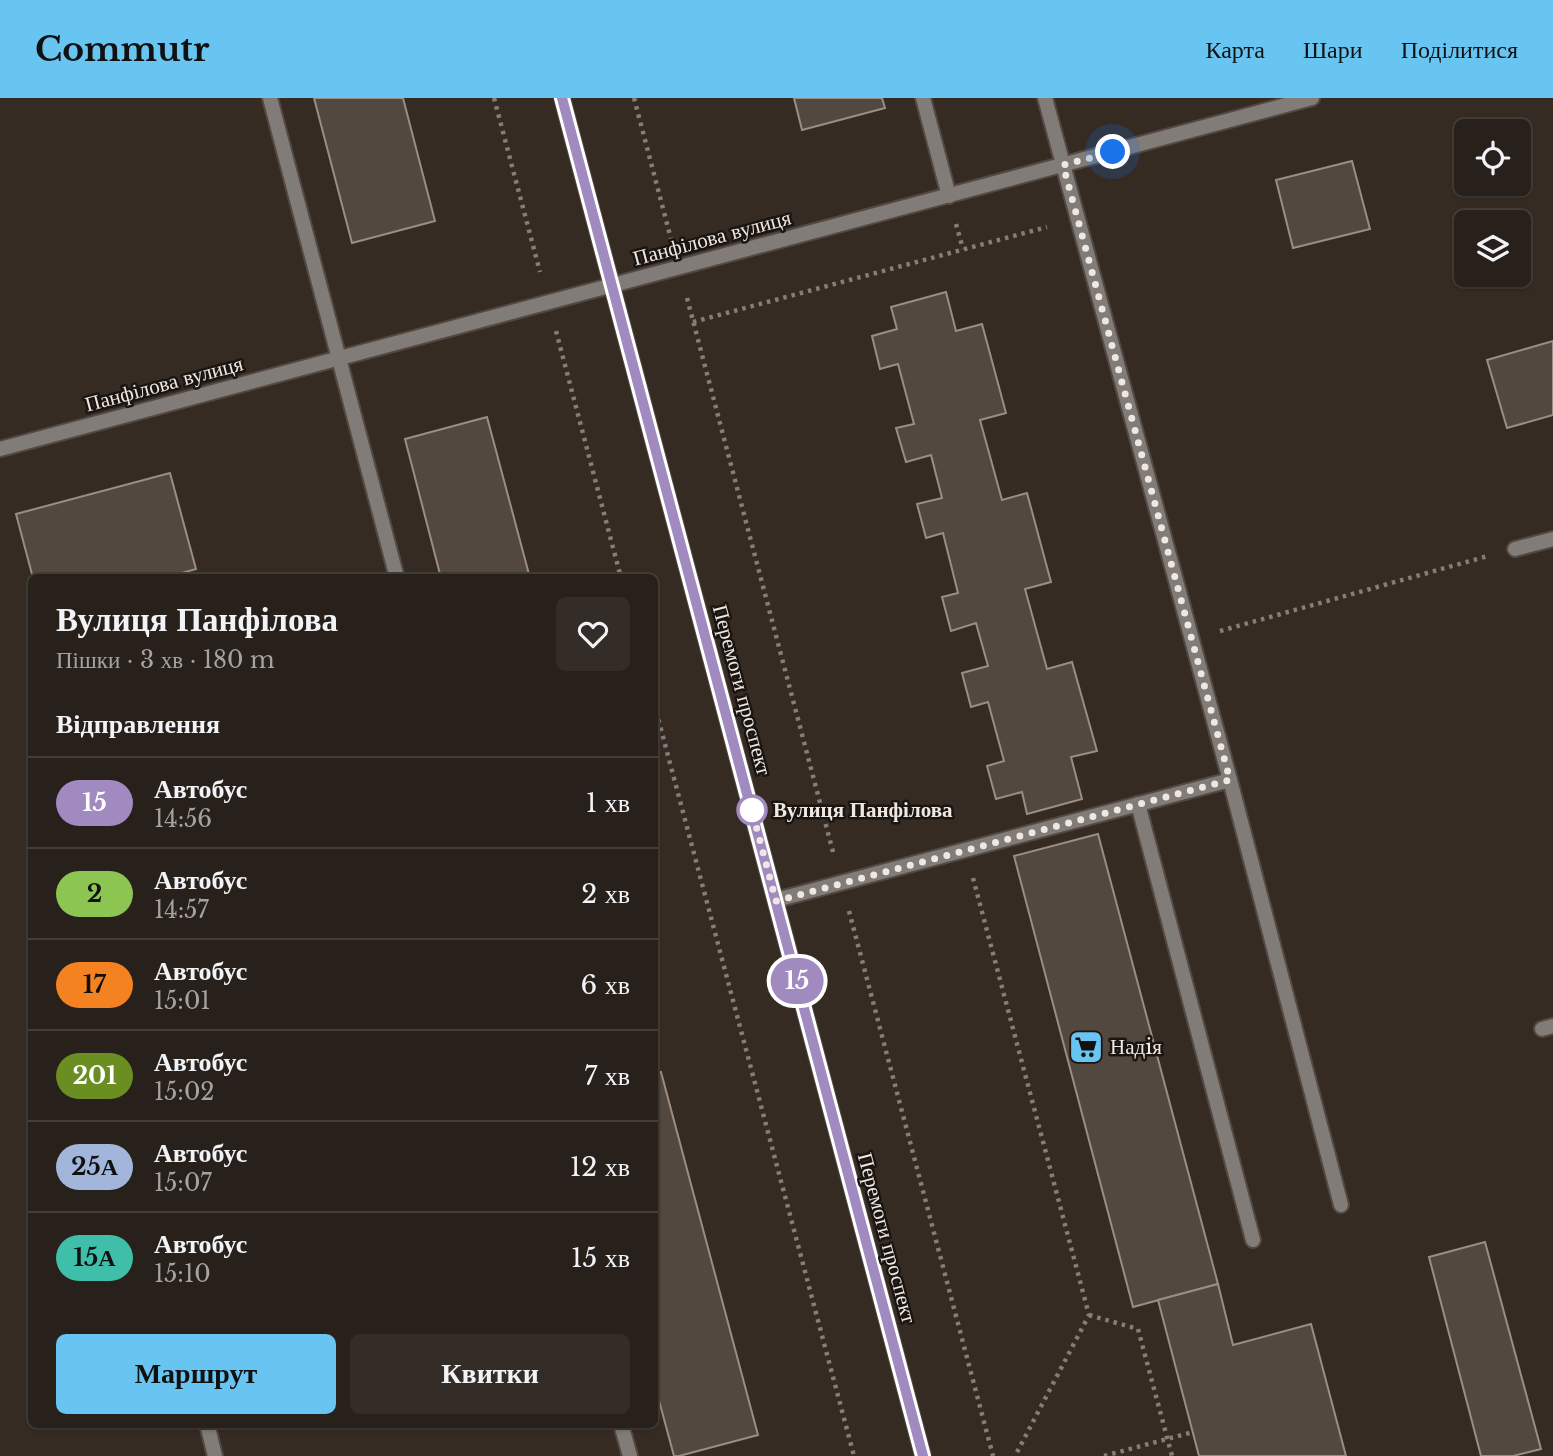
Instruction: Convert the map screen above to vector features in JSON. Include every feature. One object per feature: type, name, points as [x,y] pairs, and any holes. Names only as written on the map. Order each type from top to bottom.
[{"type":"main road","name":"Перемоги проспект","points":[[562,98],[923,1456]]},
{"type":"street","points":[[270,98],[396,574]]},
{"type":"street","points":[[923,98],[948,196]]},
{"type":"street","points":[[1045,98],[1230,780],[1341,1205]]},
{"type":"street","name":"Панфілова вулиця","points":[[0,449],[1312,98]]},
{"type":"street","points":[[1514,549],[1553,539]]},
{"type":"street","points":[[776,901],[1230,780]]},
{"type":"street","points":[[1138,804],[1253,1240]]},
{"type":"street","points":[[207,1428],[215,1456]]},
{"type":"street","points":[[622,1428],[630,1456]]},
{"type":"path","points":[[494,98],[620,574]]},
{"type":"path","points":[[634,98],[679,269]]},
{"type":"path","points":[[693,322],[1078,219]]},
{"type":"path","points":[[1192,639],[1514,549]]},
{"type":"path","points":[[658,718],[854,1456]]},
{"type":"path","points":[[966,850],[1089,1315],[1015,1456]]},
{"type":"path","points":[[1089,1315],[1138,1329],[1172,1456]]},
{"type":"path","points":[[1104,1456],[1193,1432]]},
{"type":"building","points":[[314,98],[403,98],[435,221],[352,243]]},
{"type":"building","points":[[794,98],[882,98],[885,108],[802,130]]},
{"type":"building","points":[[1352,161],[1370,229],[1293,248],[1276,180]]},
{"type":"building","points":[[946,292],[956,331],[982,324],[1006,413],[980,420],[1002,500],[1027,493],[1051,582],[1025,589],[1047,669],[1072,662],[1097,751],[1071,757],[1082,799],[1027,814],[1022,792],[996,799],[987,766],[1004,761],[988,702],[971,707],[962,673],[988,666],[976,623],[951,631],[942,597],[958,593],[943,533],[926,538],[917,504],[942,498],[931,455],[906,462],[896,428],[914,424],[898,364],[880,369],[872,336],[897,329],[891,307]]},
{"type":"building","points":[[1553,341],[1553,415],[1507,428],[1487,360]]},
{"type":"building","points":[[487,417],[529,574],[440,574],[405,439]]},
{"type":"building","points":[[170,473],[196,569],[178,574],[32,574],[16,514]]},
{"type":"building","points":[[1098,834],[1218,1284],[1133,1307],[1014,856]]},
{"type":"building","points":[[661,1072],[758,1435],[679,1456],[674,1456],[658,1397],[658,1073]]},
{"type":"building","points":[[1485,1242],[1541,1449],[1513,1456],[1481,1456],[1429,1257]]},
{"type":"building","points":[[1218,1284],[1233,1345],[1311,1324],[1346,1456],[1199,1456],[1158,1300]]},
{"type":"bus line","name":"15","points":[[562,98],[923,1456]]},
{"type":"place","name":"Вулиця Панфілова","points":[[752,810]]},
{"type":"place","name":"Надiя","points":[[1086,1047]]},
{"type":"route","points":[[752,810],[751,807],[776,901],[1230,780],[1063,165],[1113,152]]}]
